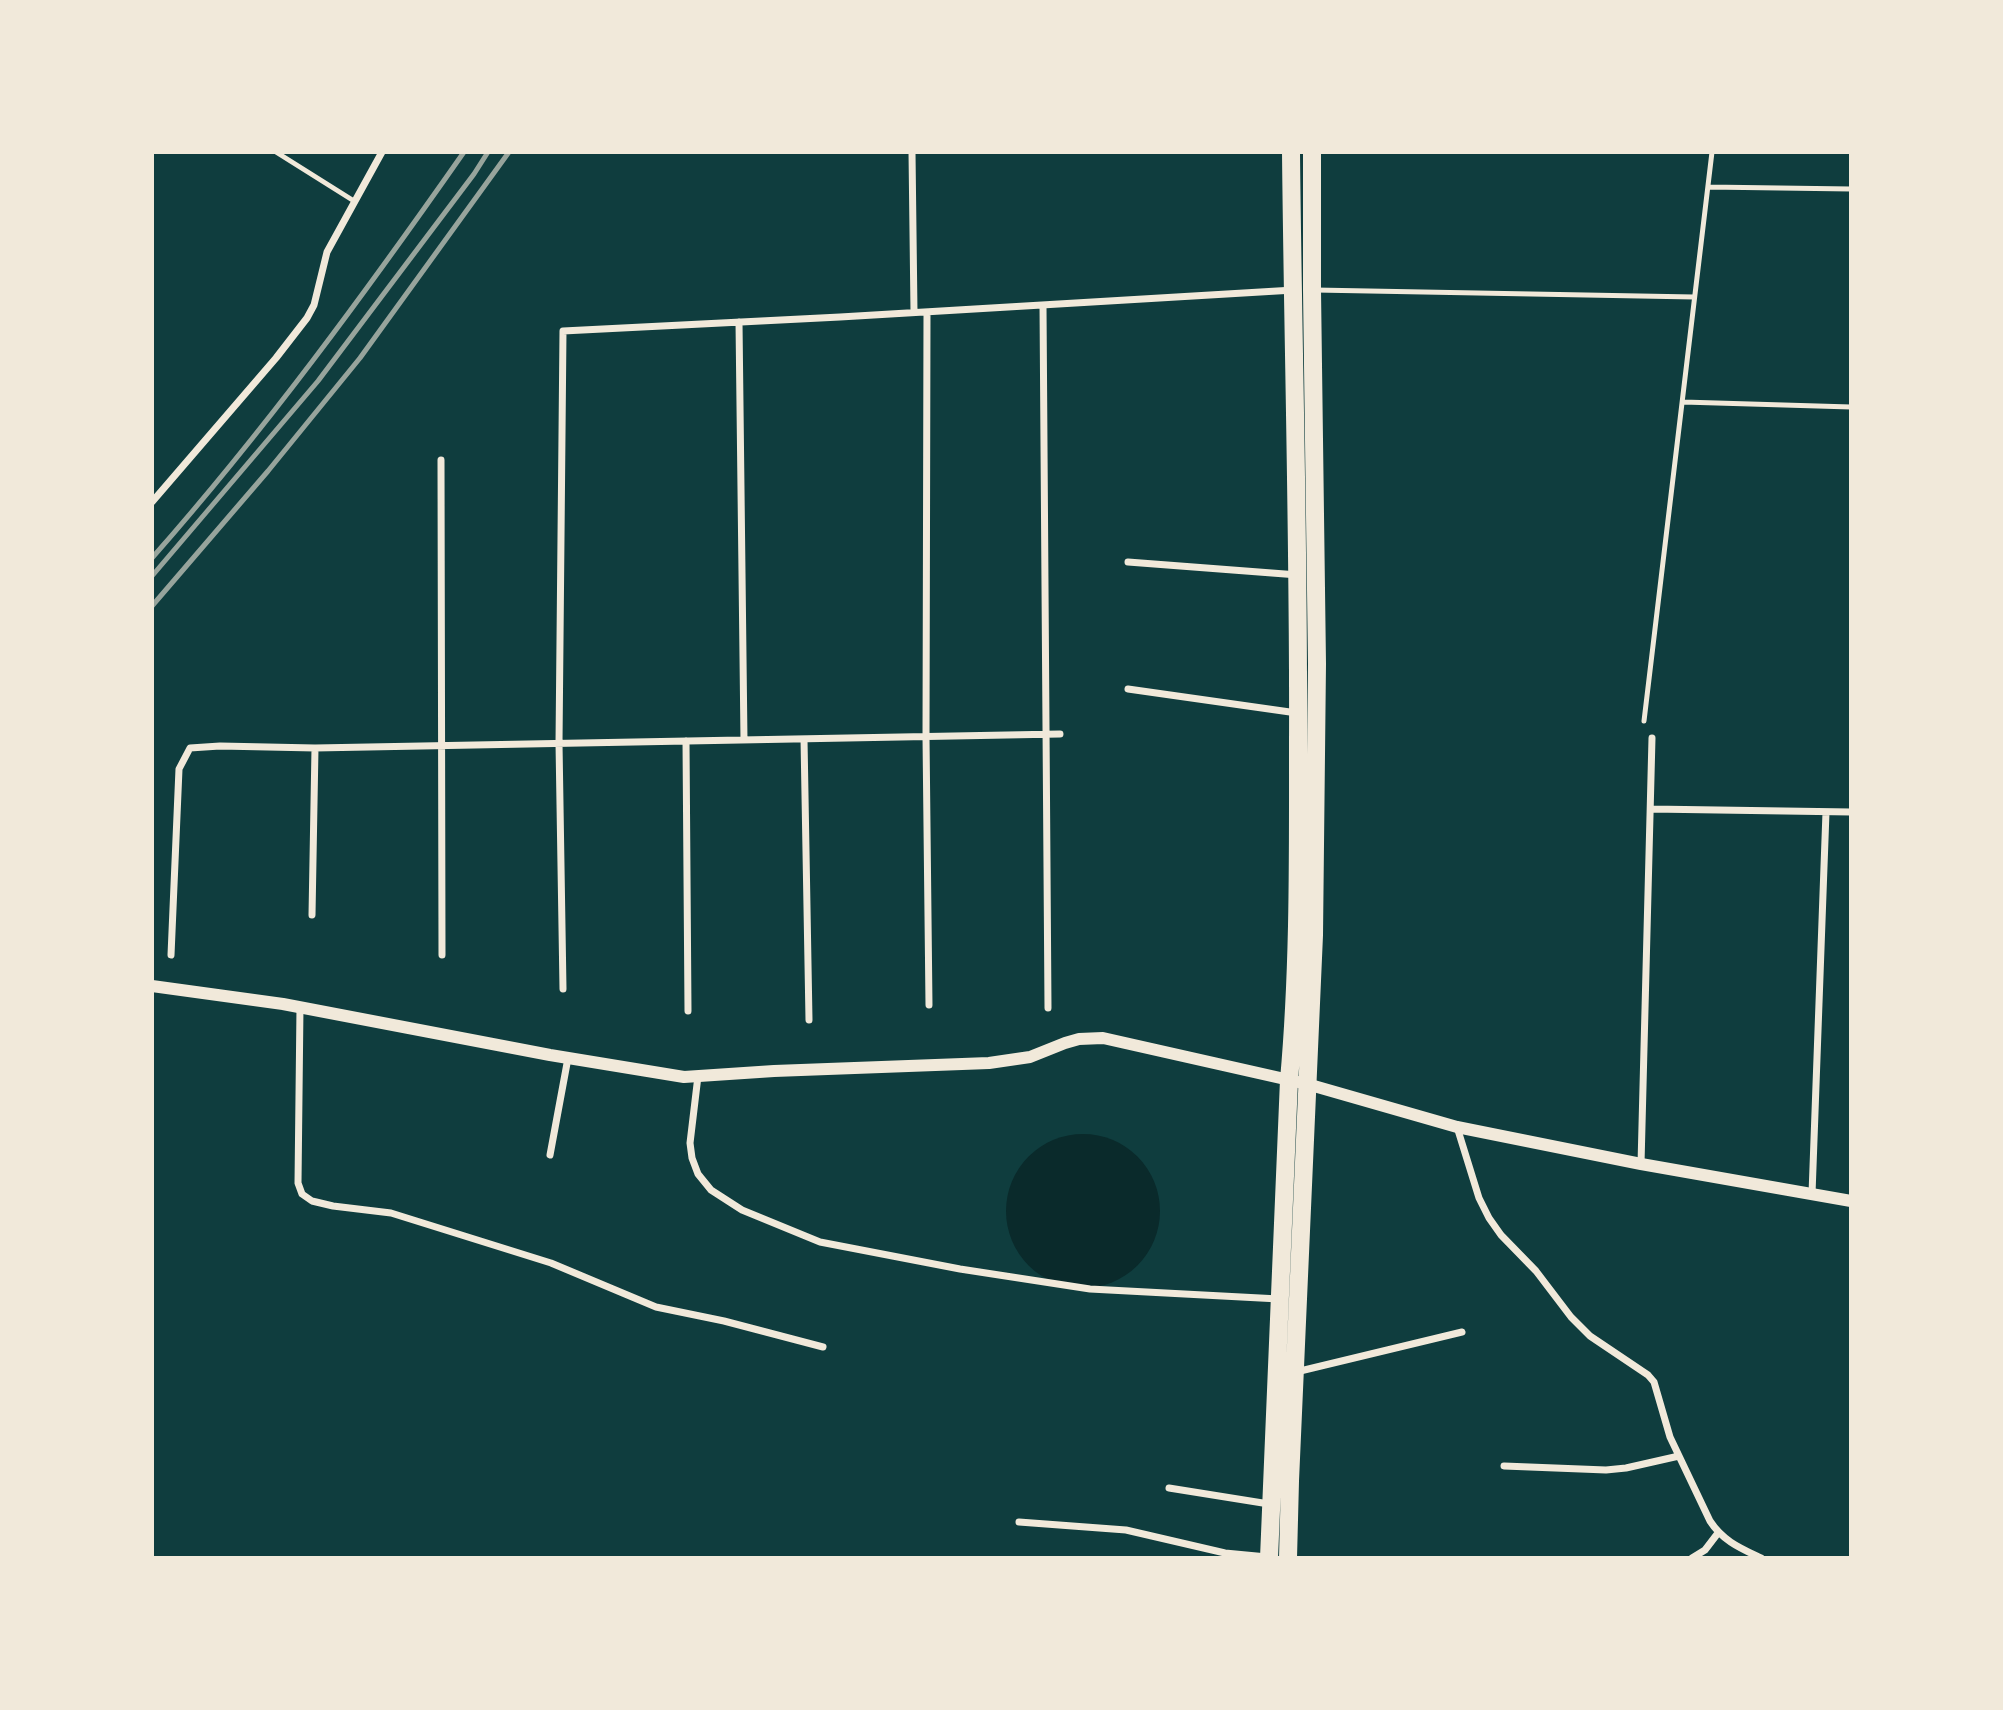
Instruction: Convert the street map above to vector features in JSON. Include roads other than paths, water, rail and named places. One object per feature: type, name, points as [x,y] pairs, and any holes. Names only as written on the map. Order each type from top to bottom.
[{"type":"main road","points":[[1269,1558],[1298,868],[1298,575],[1292,152]]},
{"type":"main road","points":[[1288,1558],[1314,935],[1317,664],[1312,152]]},
{"type":"street","points":[[152,502],[307,318],[316,298],[327,252],[382,152]]},
{"type":"street","points":[[912,152],[914,312]]},
{"type":"street","points":[[562,989],[559,743],[563,331],[1312,290]]},
{"type":"street","points":[[1043,305],[1048,1008]]},
{"type":"street","points":[[927,312],[926,737],[929,1004]]},
{"type":"street","points":[[740,322],[744,740]]},
{"type":"street","points":[[442,460],[442,955]]},
{"type":"street","points":[[1128,562],[1298,575]]},
{"type":"street","points":[[1128,689],[1298,713]]},
{"type":"street","points":[[171,955],[179,769],[190,748],[1060,734]]},
{"type":"street","points":[[1641,1164],[1652,738]]},
{"type":"street","points":[[804,739],[809,1020]]},
{"type":"street","points":[[686,741],[688,1011]]},
{"type":"street","points":[[312,915],[315,748]]},
{"type":"street","points":[[1651,809],[1851,813]]},
{"type":"street","points":[[1812,1194],[1826,812]]},
{"type":"street","points":[[152,986],[300,1007],[568,1058],[684,1077],[989,1063],[1030,1058],[1079,1039],[1102,1038],[1307,1084],[1457,1127],[1641,1164],[1851,1200]]},
{"type":"street","points":[[300,1007],[298,1183],[302,1194],[312,1201],[391,1213],[551,1263],[656,1307],[724,1321],[823,1347]]},
{"type":"street","points":[[550,1155],[568,1058]]},
{"type":"street","points":[[698,1076],[690,1143],[698,1174],[711,1190],[742,1210],[820,1242],[960,1269],[1090,1289],[1279,1299]]},
{"type":"street","points":[[1457,1127],[1479,1198],[1489,1218],[1501,1235],[1547,1284],[1580,1327],[1648,1374],[1654,1382],[1670,1437],[1710,1521],[1718,1533],[1731,1544],[1761,1558]]},
{"type":"street","points":[[1295,1373],[1462,1332]]},
{"type":"street","points":[[1504,1466],[1606,1470],[1679,1456]]},
{"type":"street","points":[[1169,1488],[1271,1505]]},
{"type":"street","points":[[1019,1522],[1126,1530],[1225,1553],[1269,1558]]},
{"type":"street","points":[[1692,1558],[1705,1550],[1718,1533]]},
{"type":"lane","points":[[276,152],[354,201]]},
{"type":"lane","points":[[1644,722],[1712,152]]},
{"type":"lane","points":[[1708,187],[1851,189]]},
{"type":"lane","points":[[1312,290],[1694,297]]},
{"type":"lane","points":[[1682,402],[1851,407]]},
{"type":"water","points":[[1083,1134],[1112,1140],[1137,1157],[1154,1182],[1160,1211],[1154,1240],[1137,1265],[1112,1282],[1083,1288],[1054,1282],[1029,1265],[1012,1240],[1006,1211],[1012,1182],[1029,1157],[1054,1140]]},
{"type":"railway","points":[[152,558],[235,460],[314,360],[464,152]]},
{"type":"railway","points":[[152,576],[318,381],[488,152]]},
{"type":"railway","points":[[152,606],[268,471],[360,358],[509,152]]}]
